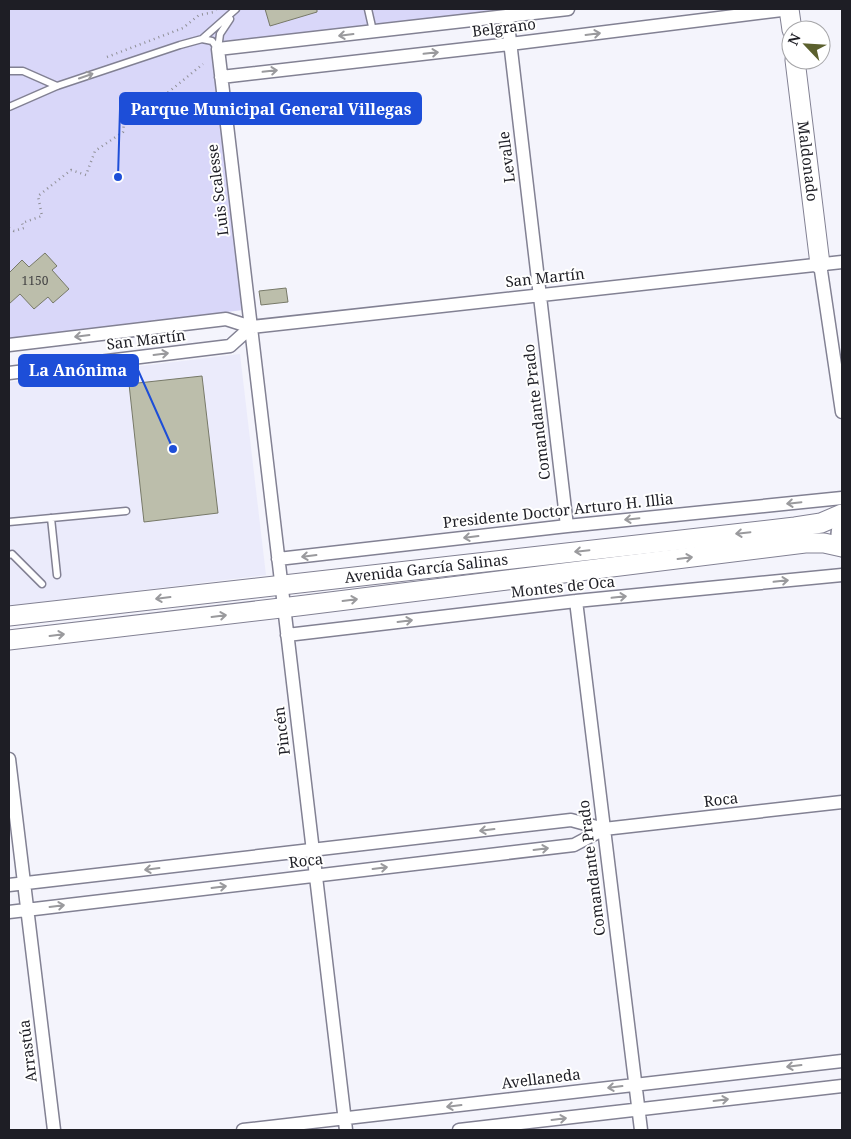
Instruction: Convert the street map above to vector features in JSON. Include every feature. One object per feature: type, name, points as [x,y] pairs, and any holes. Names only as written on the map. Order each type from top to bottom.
[{"type":"main road","name":"Maldonado","points":[[796,70],[820,264]]},
{"type":"main road","name":"Avenida García Salinas","points":[[9,616],[795,527],[821,523],[842,514]]},
{"type":"main road","name":"Avenida García Salinas","points":[[9,640],[284,608],[805,543],[824,543],[841,548]]},
{"type":"street","name":"Belgrano","points":[[218,50],[568,9]]},
{"type":"street","name":"Belgrano","points":[[221,77],[510,44],[789,9]]},
{"type":"street","name":"Levalle","points":[[507,16],[540,295]]},
{"type":"street","name":"Luis Scalesse","points":[[218,50],[251,327]]},
{"type":"street","name":"San Martín","points":[[9,345],[226,319],[251,327],[842,262]]},
{"type":"street","points":[[820,264],[842,412]]},
{"type":"street","name":"Comandante Prado","points":[[540,295],[567,526]]},
{"type":"street","name":"San Martín","points":[[9,373],[230,346],[251,327]]},
{"type":"street","name":"Pincén","points":[[251,327],[346,1124]]},
{"type":"street","name":"Presidente Doctor Arturo H. Illia","points":[[278,559],[567,526],[842,498]]},
{"type":"street","points":[[841,548],[836,536],[842,519]]},
{"type":"street","name":"Montes de Oca","points":[[288,635],[576,601],[842,575]]},
{"type":"street","name":"Comandante Prado","points":[[576,601],[641,1130]]},
{"type":"street","name":"Arrastúa","points":[[9,759],[54,1130]]},
{"type":"street","name":"Roca","points":[[9,912],[574,845],[604,829],[842,802]]},
{"type":"street","name":"Roca","points":[[9,886],[571,820],[604,829]]},
{"type":"street","name":"Avellaneda","points":[[243,1130],[346,1124],[635,1085],[842,1061]]},
{"type":"street","points":[[459,1130],[842,1086]]},
{"type":"lane","points":[[368,9],[373,31]]},
{"type":"lane","points":[[9,107],[57,86],[202,39],[235,10]]},
{"type":"lane","points":[[218,50],[220,34],[235,10]]},
{"type":"lane","points":[[202,39],[212,42],[218,50]]},
{"type":"lane","points":[[9,71],[23,71],[57,86]]},
{"type":"lane","points":[[9,522],[126,511]]},
{"type":"lane","points":[[51,518],[58,575]]},
{"type":"lane","points":[[9,555],[12,554],[42,584]]},
{"type":"path","points":[[106,58],[183,28],[199,15],[214,12],[216,9]]},
{"type":"path","points":[[9,228],[14,231],[24,228],[22,223],[42,216],[38,196],[70,170],[86,175],[95,151],[123,132],[125,114],[139,116],[202,64]]},
{"type":"shaded area","points":[[9,9],[518,9],[213,45],[243,310],[9,339]]},
{"type":"shaded area","points":[[240,354],[266,575],[9,606],[9,382]]},
{"type":"building","points":[[265,9],[317,9],[317,12],[270,26]]},
{"type":"building","points":[[45,253],[57,266],[52,270],[69,289],[53,303],[48,297],[34,309],[20,294],[9,304],[9,273],[22,260],[29,267]]},
{"type":"building","points":[[286,288],[288,302],[261,305],[259,291]]},
{"type":"building","points":[[202,376],[218,513],[144,522],[129,384]]},
{"type":"place","name":"Parque Municipal General Villegas","points":[[118,177]]},
{"type":"place","name":"La Anónima","points":[[173,449]]}]
